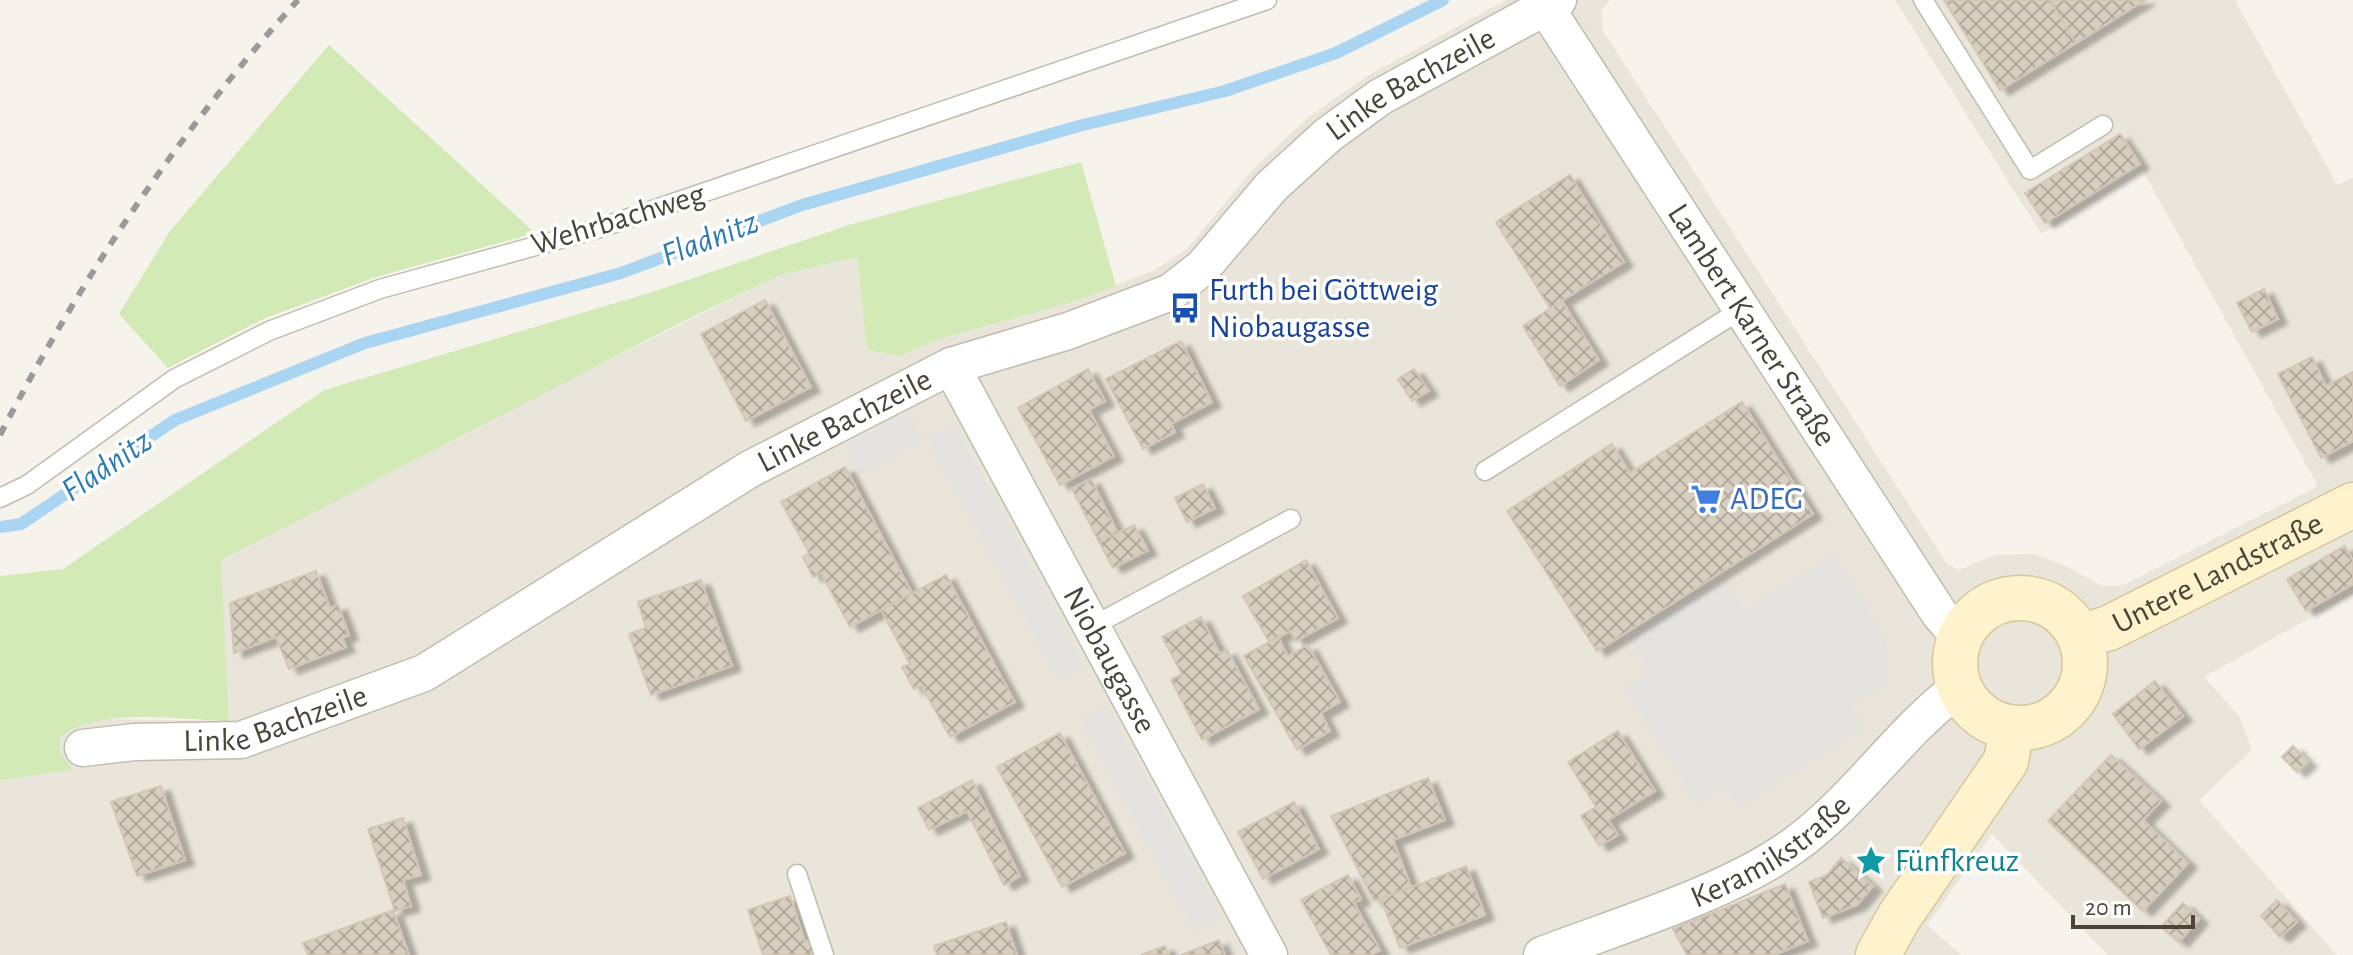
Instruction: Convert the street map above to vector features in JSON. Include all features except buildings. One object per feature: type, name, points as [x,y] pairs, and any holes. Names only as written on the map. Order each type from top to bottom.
[{"type":"street","name":"Lambert Karner Straße","points":[[1552,4],[1742,309],[1939,613],[1960,638]]},
{"type":"street","name":"Linke Bachzeile","points":[[83,748],[134,742],[217,743],[241,740],[424,673],[750,469],[951,366],[1068,331],[1171,292],[1203,267],[1272,186],[1328,135],[1380,97],[1552,4]]},
{"type":"street","name":"Niobaugasse","points":[[951,366],[1269,955]]},
{"type":"street","name":"Untere Landstraße","points":[[2080,637],[2109,628],[2353,505]]},
{"type":"street","points":[[2020,598],[2050,605],[2073,624],[2080,637],[2085,671],[2072,703],[2046,723],[2012,728],[1990,721],[1972,707],[1960,687],[1955,671],[1960,638],[1978,614],[1991,605],[2020,598]]},
{"type":"street","name":"Keramikstraße","points":[[1542,955],[1683,901],[1792,847],[1841,805],[1934,706],[1960,687]]},
{"type":"street","points":[[1878,955],[1899,917],[2006,761],[2012,728]]},
{"type":"lane","name":"Wehrbachweg","points":[[0,498],[27,485],[174,379],[269,331],[380,289],[597,229],[1267,0]]},
{"type":"lane","points":[[1923,0],[2030,170],[2103,125]]},
{"type":"lane","points":[[1485,471],[1742,309]]},
{"type":"lane","points":[[1093,626],[1291,519]]},
{"type":"lane","points":[[797,874],[824,955]]},
{"type":"shaded area","points":[[1506,0],[1610,0],[1601,11],[1603,31],[1947,564],[1959,570],[1995,555],[2034,554],[2066,566],[2102,586],[2124,585],[2318,486],[2143,171],[2041,234],[1895,0],[2235,0],[2337,185],[2353,178],[2353,594],[2204,677],[2239,716],[2252,750],[2199,800],[2337,955],[2108,955],[1992,834],[1927,925],[1961,955],[0,955],[0,780],[71,770],[60,752],[60,737],[74,726],[105,719],[229,721],[221,560],[482,423],[780,275],[857,257],[867,350],[900,356],[939,339],[1059,306],[1155,270],[1187,249],[1254,168],[1311,115],[1369,75]]},
{"type":"shaded area","points":[[909,411],[924,440],[860,475],[845,446]]},
{"type":"shaded area","points":[[955,424],[1085,665],[1058,680],[927,439]]},
{"type":"shaded area","points":[[1834,554],[1886,636],[1889,682],[1852,705],[1865,727],[1738,808],[1724,787],[1697,804],[1624,688],[1649,671],[1629,639],[1725,578],[1746,610]]},
{"type":"shaded area","points":[[1107,705],[1222,916],[1194,931],[1080,720]]},
{"type":"green space","points":[[329,45],[535,233],[376,277],[263,319],[168,368],[119,314],[170,231]]},
{"type":"green space","points":[[1081,162],[1116,286],[1059,306],[939,339],[900,356],[867,350],[857,257],[780,275],[680,323],[221,560],[229,721],[141,717],[96,721],[76,727],[60,737],[60,752],[72,770],[0,780],[0,576],[63,569],[324,390],[649,293],[849,225]]},
{"type":"waterway","name":"Fladnitz","points":[[0,527],[21,524],[175,420],[365,343],[621,273],[802,205],[1079,126],[1225,91],[1336,53],[1443,0]]},
{"type":"railway","points":[[0,435],[64,319],[135,208],[212,101],[298,0]]},
{"type":"place","name":"Furth bei Göttweig Niobaugasse","points":[[1185,308]]},
{"type":"place","name":"ADEG","points":[[1706,499]]},
{"type":"place","name":"Fünfkreuz","points":[[1871,861]]}]
